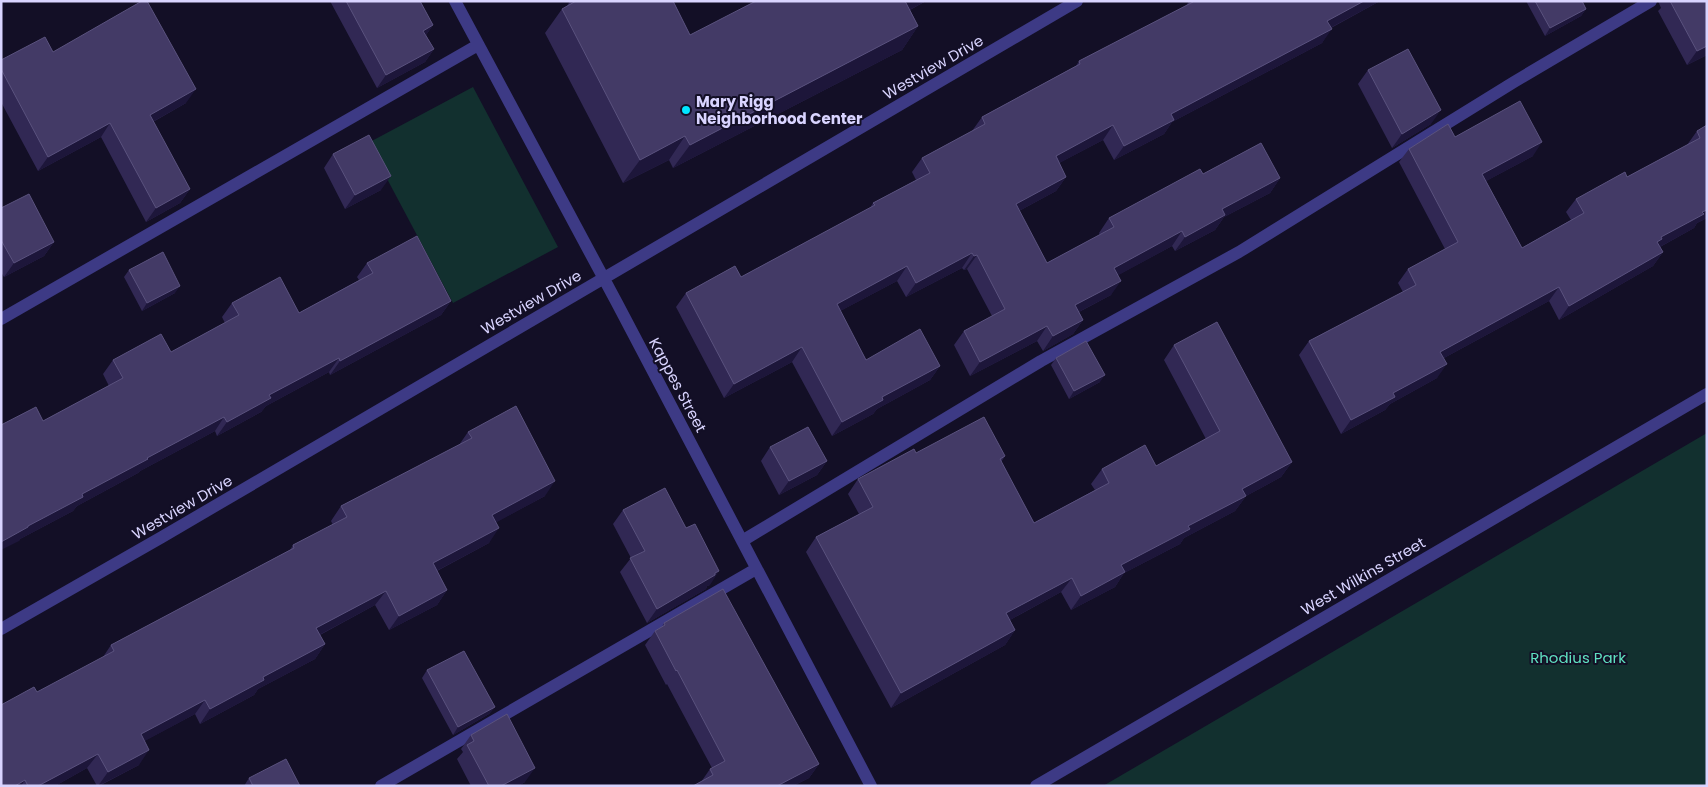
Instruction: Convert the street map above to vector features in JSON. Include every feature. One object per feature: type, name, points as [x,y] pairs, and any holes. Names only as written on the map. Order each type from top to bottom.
[{"type":"street","name":"Kappes Street","points":[[455,1],[871,786]]},
{"type":"street","name":"Westview Drive","points":[[1,630],[1077,1]]},
{"type":"street","points":[[742,541],[1041,361],[1239,252],[1514,82],[1651,1]]},
{"type":"street","points":[[1,319],[478,45]]},
{"type":"street","name":"West Wilkins Street","points":[[1036,786],[1707,394]]},
{"type":"street","points":[[381,786],[756,569]]},
{"type":"green space","points":[[473,87],[558,247],[453,303],[368,143]]},
{"type":"green space","name":"Rhodius Park","points":[[1707,433],[1707,786],[1103,786]]},
{"type":"building","points":[[142,1],[147,1],[196,89],[150,115],[190,189],[156,208],[110,123],[48,157],[1,69],[1,60],[45,37],[53,52]]},
{"type":"building","points":[[346,1],[420,1],[433,25],[423,31],[434,49],[386,75]]},
{"type":"building","name":"Mary Rigg Neighborhood Center","points":[[576,1],[673,1],[690,35],[756,1],[905,1],[918,26],[690,145],[685,136],[640,160],[562,9]]},
{"type":"building","points":[[1192,1],[1364,1],[1327,21],[1332,29],[1171,114],[1174,120],[1124,146],[1113,125],[1056,156],[1066,177],[1016,204],[1047,263],[1114,227],[1109,218],[1200,169],[1203,174],[1261,143],[1280,178],[1222,209],[1225,215],[1185,237],[1182,231],[1114,268],[1121,281],[1075,305],[1083,320],[1053,336],[1047,326],[980,362],[964,331],[1005,309],[977,255],[974,256],[972,253],[916,283],[907,266],[837,304],[866,360],[920,329],[940,366],[882,397],[883,400],[842,422],[802,347],[734,384],[686,293],[735,266],[741,277],[875,205],[873,203],[930,173],[922,158],[985,124],[982,117],[1080,64],[1079,61]]},
{"type":"building","points":[[1535,1],[1582,1],[1586,9],[1550,28]]},
{"type":"building","points":[[1670,1],[1707,1],[1707,46],[1697,51]]},
{"type":"building","points":[[1408,49],[1441,110],[1402,134],[1368,70]]},
{"type":"building","points":[[1520,101],[1542,142],[1482,174],[1522,248],[1584,213],[1576,199],[1625,172],[1627,177],[1700,138],[1697,131],[1707,125],[1707,210],[1702,212],[1704,214],[1661,237],[1662,239],[1657,242],[1663,252],[1569,306],[1559,287],[1440,352],[1447,364],[1393,393],[1395,397],[1351,420],[1309,341],[1416,285],[1408,269],[1458,242],[1409,149],[1448,124],[1455,137]]},
{"type":"building","points":[[369,135],[391,176],[355,195],[333,154]]},
{"type":"building","points":[[29,194],[54,242],[14,263],[1,240],[1,208]]},
{"type":"building","points":[[417,236],[451,301],[340,361],[339,358],[269,395],[271,398],[227,422],[224,417],[147,458],[82,494],[83,497],[1,542],[1,425],[36,407],[43,421],[123,378],[113,360],[161,334],[171,352],[239,315],[232,303],[280,277],[299,313],[373,273],[367,263]]},
{"type":"building","points":[[163,252],[180,286],[147,303],[129,270]]},
{"type":"building","points":[[1217,322],[1292,462],[1242,489],[1246,496],[1188,526],[1190,529],[1121,565],[1125,572],[1081,596],[1072,578],[1006,613],[1015,630],[901,693],[816,537],[873,507],[858,479],[914,449],[916,453],[984,417],[1005,456],[1000,459],[1034,523],[1109,483],[1102,469],[1145,445],[1156,466],[1220,431],[1174,345]]},
{"type":"building","points":[[1086,341],[1105,375],[1074,391],[1056,358]]},
{"type":"building","points":[[516,406],[555,481],[492,515],[499,528],[433,563],[447,590],[399,616],[386,591],[316,628],[325,644],[263,677],[264,680],[210,709],[205,700],[141,734],[149,750],[108,772],[98,754],[38,786],[28,786],[25,780],[15,786],[1,786],[1,705],[34,687],[37,692],[114,651],[111,645],[294,548],[293,545],[347,517],[341,506],[472,438],[468,432]]},
{"type":"building","points":[[808,427],[827,461],[789,481],[770,447]]},
{"type":"building","points":[[665,488],[686,528],[695,524],[719,571],[657,609],[630,558],[645,551],[623,510]]},
{"type":"building","points":[[723,589],[819,764],[777,786],[693,786],[713,775],[710,769],[725,761],[655,631],[665,625],[664,623]]},
{"type":"building","points":[[464,651],[495,707],[458,727],[427,670]]},
{"type":"building","points":[[507,714],[535,768],[501,786],[489,786],[467,745],[474,741],[471,735]]},
{"type":"building","points":[[286,759],[300,786],[253,786],[249,778]]},
{"type":"place","name":"Mary Rigg Neighborhood Center","points":[[686,110]]}]
